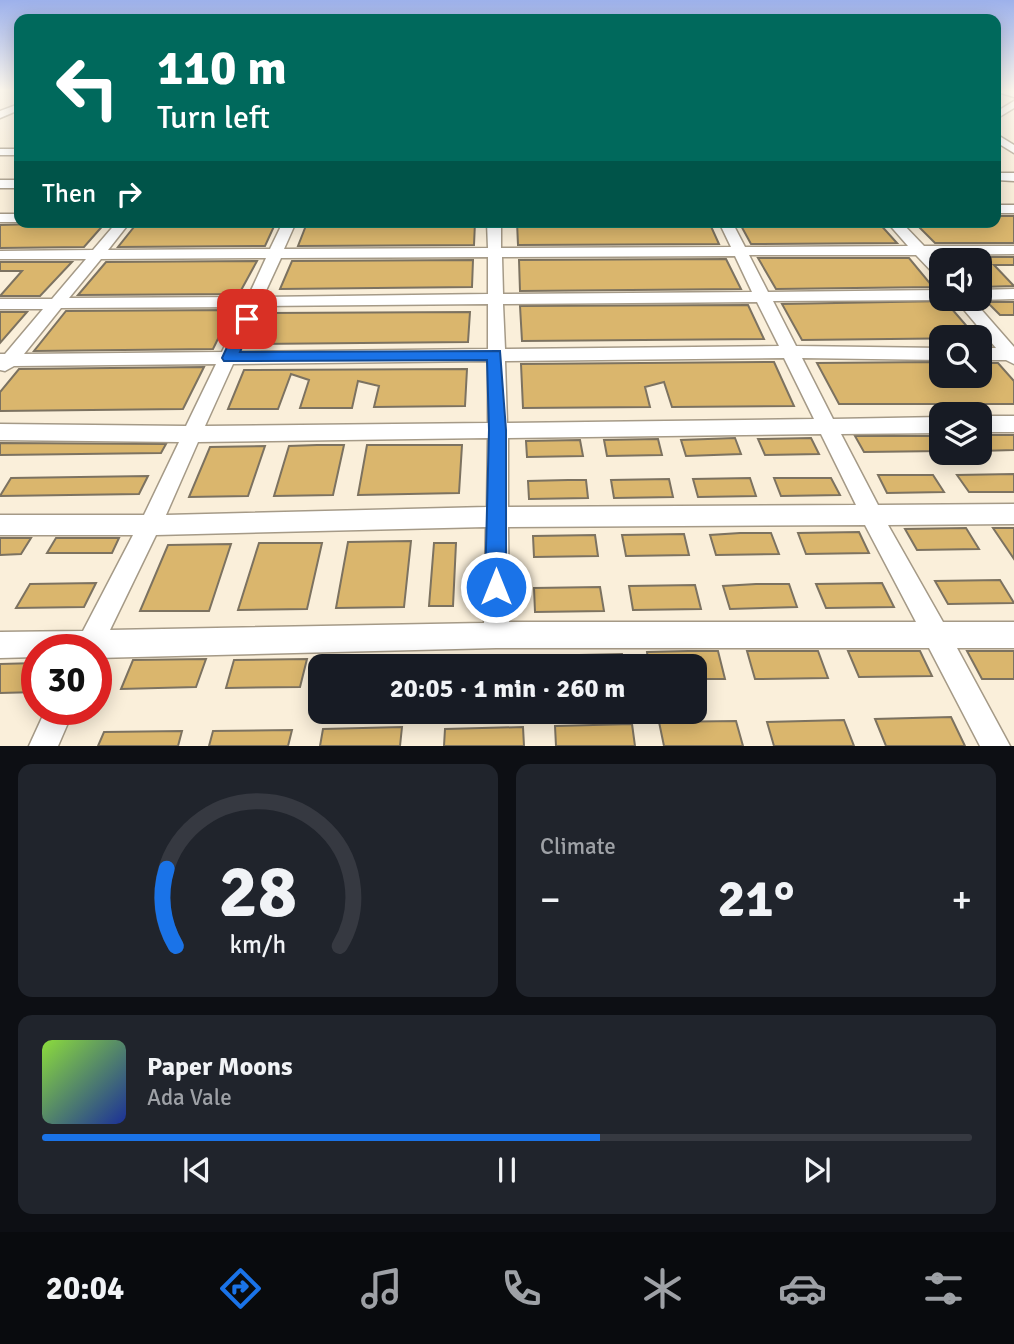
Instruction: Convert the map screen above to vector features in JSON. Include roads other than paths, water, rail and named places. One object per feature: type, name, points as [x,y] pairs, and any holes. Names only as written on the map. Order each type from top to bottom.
[{"type":"street","points":[[3,363],[119,228]]},
{"type":"street","points":[[94,634],[150,525],[287,228]]},
{"type":"street","points":[[495,228],[498,430],[495,517],[496,635]]},
{"type":"street","points":[[729,228],[871,514],[996,746]]},
{"type":"street","points":[[899,228],[929,259]]},
{"type":"street","points":[[0,255],[1014,250]]},
{"type":"street","points":[[992,295],[1014,294]]},
{"type":"street","points":[[0,304],[929,295]]},
{"type":"street","points":[[974,311],[1013,356]]},
{"type":"street","points":[[3,363],[790,352],[929,354]]},
{"type":"street","points":[[992,355],[1013,356]]},
{"type":"street","points":[[992,424],[1014,424]]},
{"type":"street","points":[[0,432],[193,434],[929,425]]},
{"type":"street","points":[[0,525],[150,525],[495,517],[1014,514]]},
{"type":"street","points":[[112,645],[496,635],[1014,635]]},
{"type":"street","points":[[0,645],[21,645]]},
{"type":"street","points":[[43,746],[53,725]]}]
